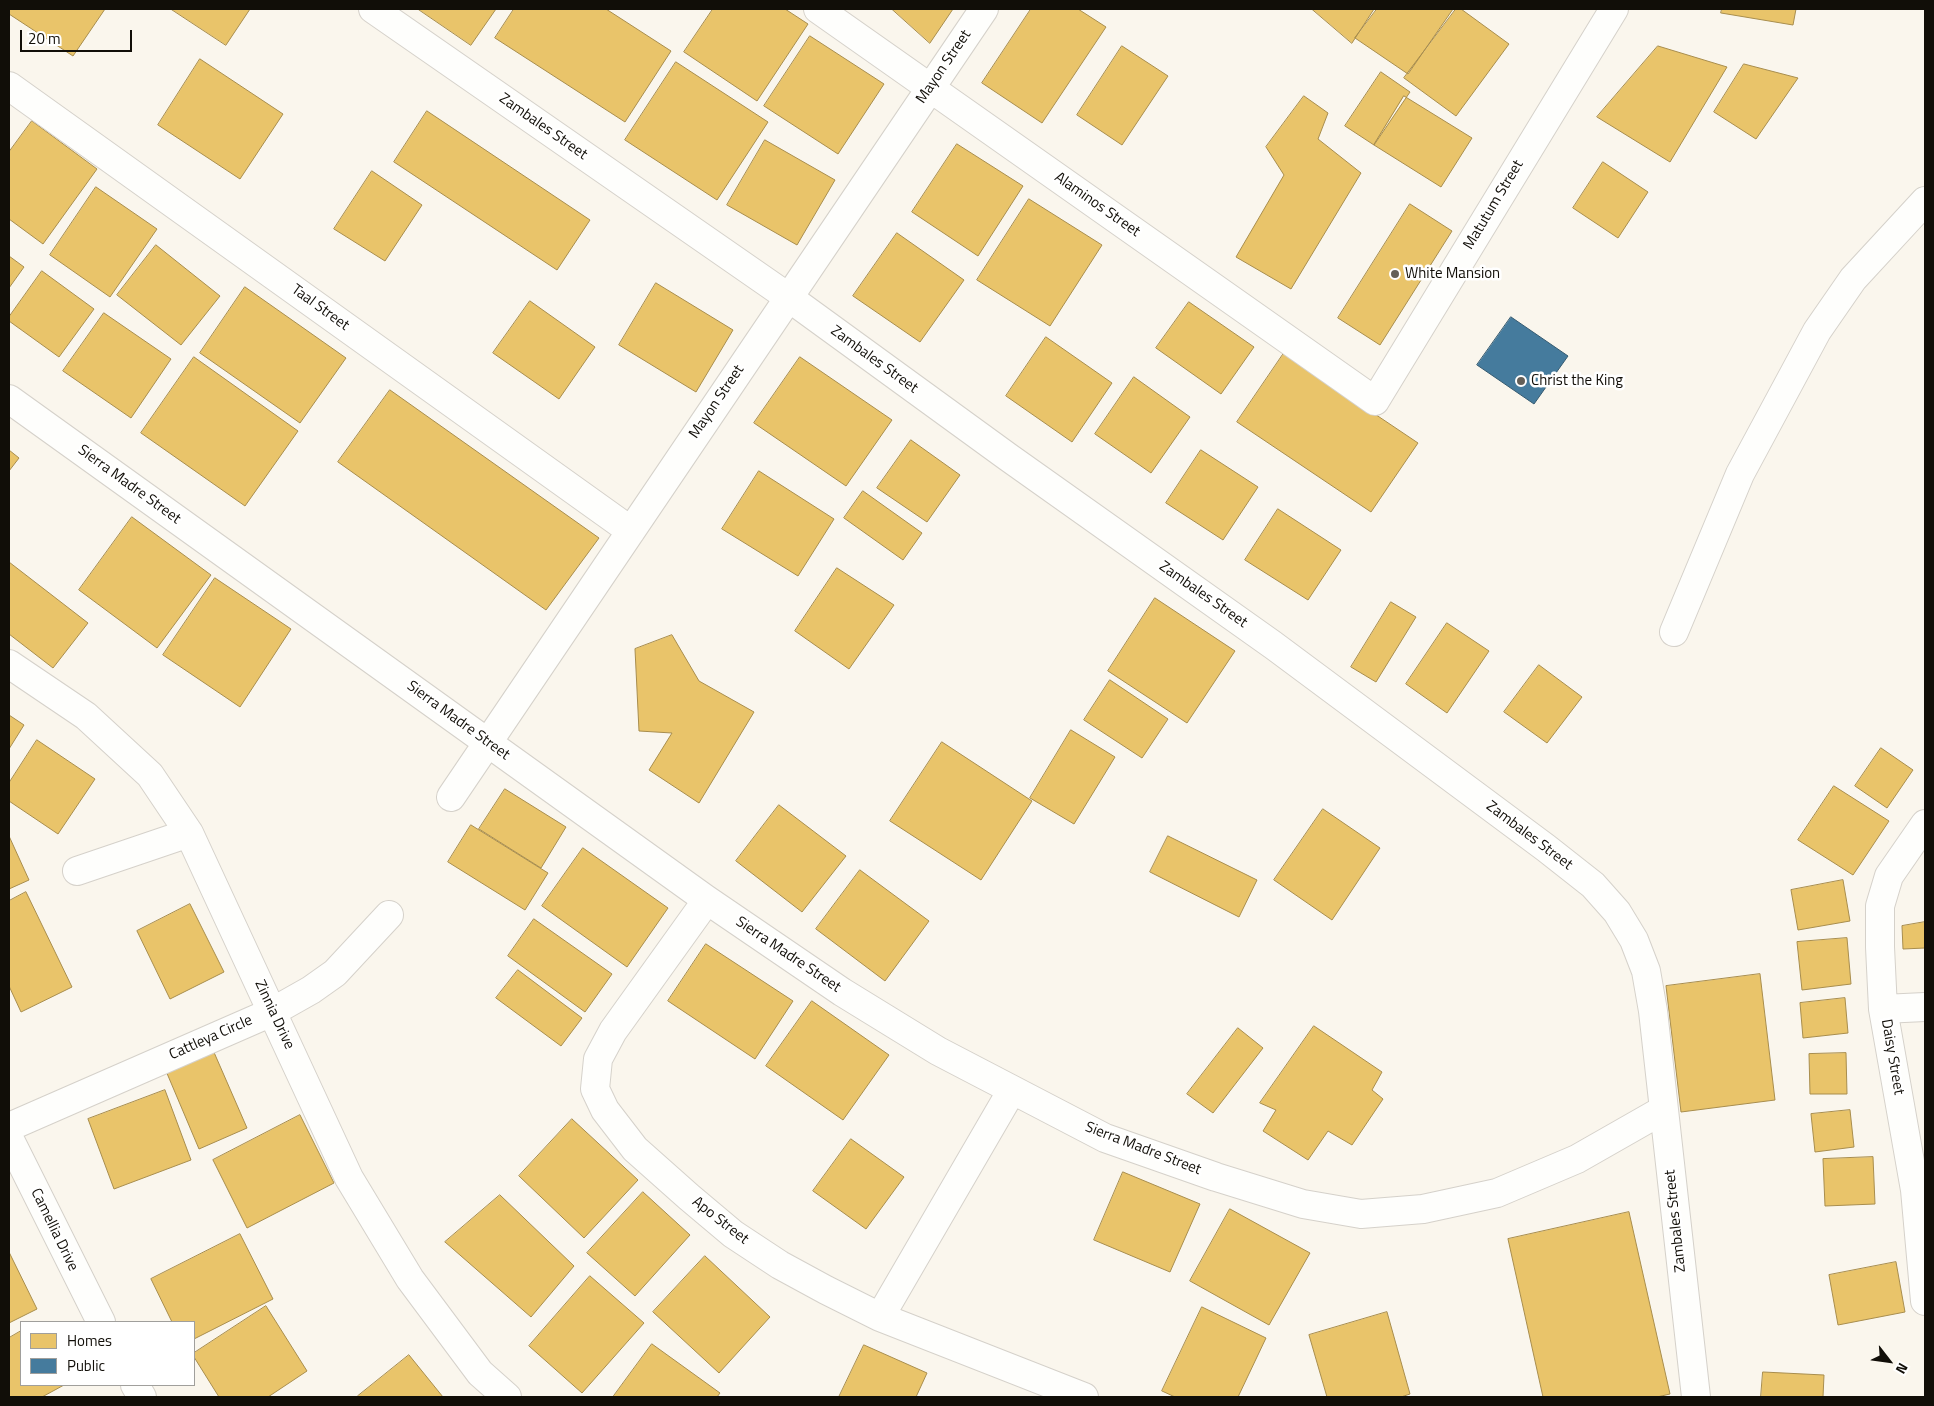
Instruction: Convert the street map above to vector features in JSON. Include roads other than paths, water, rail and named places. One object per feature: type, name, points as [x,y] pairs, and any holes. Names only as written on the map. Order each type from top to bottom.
[{"type":"street","name":"Zambales Street","points":[[373,9],[788,298],[1273,645],[1593,885],[1617,912],[1634,940],[1646,972],[1654,1010],[1663,1110],[1696,1397]]},
{"type":"street","name":"Alaminos Street","points":[[818,9],[1376,401]]},
{"type":"street","name":"Mayon Street","points":[[451,797],[984,9]]},
{"type":"street","name":"Matutum Street","points":[[1376,401],[1613,9]]},
{"type":"street","name":"Taal Street","points":[[9,86],[630,531]]},
{"type":"street","points":[[1674,632],[1740,474],[1817,331],[1853,279],[1925,200]]},
{"type":"street","name":"Sierra Madre Street","points":[[9,399],[707,900],[842,992],[938,1051],[1105,1138],[1216,1177],[1303,1204],[1361,1214],[1423,1209],[1497,1192],[1577,1159],[1663,1110]]},
{"type":"street","name":"Zinnia Drive","points":[[9,664],[86,716],[150,775],[189,833],[349,1178],[410,1279],[480,1373],[507,1397]]},
{"type":"street","name":"Daisy Street","points":[[1925,824],[1889,876],[1880,906],[1883,1009],[1920,1189],[1925,1301]]},
{"type":"street","points":[[77,871],[189,833]]},
{"type":"street","name":"Apo Street","points":[[707,900],[613,1031],[598,1059],[595,1088],[605,1110],[635,1149],[734,1234],[780,1265],[880,1317],[1084,1397]]},
{"type":"street","name":"Cattleya Circle","points":[[9,1127],[272,1012],[312,990],[335,973],[389,915]]},
{"type":"street","points":[[1883,1009],[1925,1007]]},
{"type":"street","points":[[880,1317],[1012,1090]]},
{"type":"street","name":"Camellia Drive","points":[[9,1138],[100,1321]]},
{"type":"street","points":[[136,1386],[142,1397]]},
{"type":"place","name":"White Mansion","points":[[1395,274]]},
{"type":"place","name":"Christ the King","points":[[1521,381]]}]
